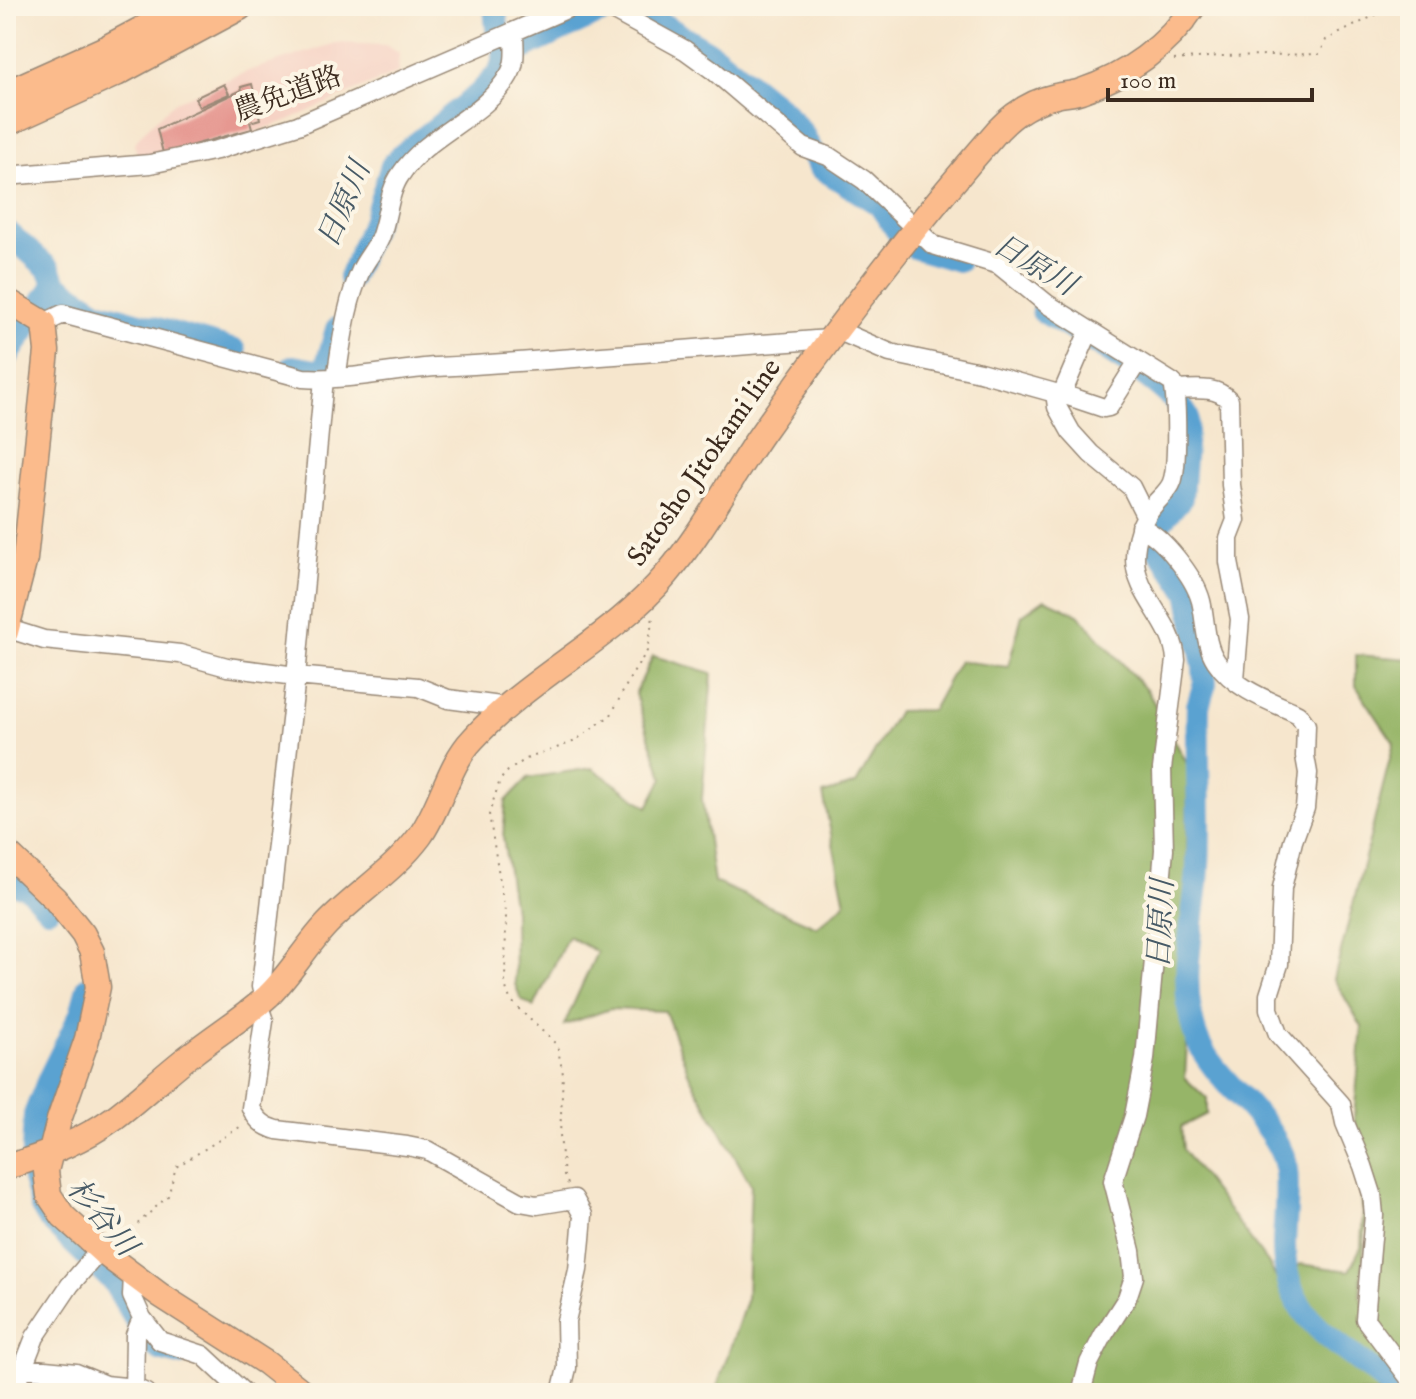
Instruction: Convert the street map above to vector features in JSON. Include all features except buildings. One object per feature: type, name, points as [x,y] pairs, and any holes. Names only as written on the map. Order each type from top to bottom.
[{"type":"highway","points":[[6,95],[104,51],[189,6]]},
{"type":"highway","points":[[6,122],[116,72],[239,6]]},
{"type":"main road","name":"Satosho Jitokami line","points":[[29,1160],[82,1139],[113,1119],[264,999],[325,925],[395,865],[421,834],[469,742],[508,707],[638,608],[658,585],[697,535],[753,446],[834,334],[909,237],[1002,126],[1025,107],[1052,97],[1078,93],[1157,50],[1174,34],[1194,6]]},
{"type":"main road","points":[[6,300],[38,317],[46,366],[30,527],[6,630]]},
{"type":"main road","points":[[6,852],[69,915],[83,934],[92,952],[98,987],[94,1011],[29,1160],[46,1171],[49,1195],[97,1255],[266,1363],[304,1393]]},
{"type":"street","name":"農免道路","points":[[6,176],[150,164],[217,150],[298,125],[509,42],[573,6]]},
{"type":"street","points":[[610,10],[651,31],[714,71],[811,149],[864,180],[891,204],[909,237],[999,265],[1086,337],[1135,366],[1173,383],[1173,480],[1135,554],[1135,575],[1175,650],[1171,713],[1162,769],[1164,850],[1145,1059],[1134,1116],[1113,1181],[1131,1251],[1134,1277],[1127,1298],[1089,1363],[1081,1393]]},
{"type":"street","points":[[509,42],[510,74],[479,108],[404,168],[398,178],[380,239],[362,268],[354,290],[330,379],[261,987],[264,1021],[251,1108],[255,1118],[277,1130],[427,1150],[520,1202],[537,1205],[574,1199],[583,1215],[578,1270],[566,1321],[567,1368],[561,1393]]},
{"type":"street","points":[[38,317],[63,314],[303,378],[330,379],[430,368],[588,358],[834,334],[890,353],[980,372],[1104,408],[1109,407],[1135,366]]},
{"type":"street","points":[[1086,337],[1058,394],[1057,407],[1071,432],[1091,454],[1131,487],[1149,528],[1194,585],[1216,661],[1248,691],[1298,714],[1306,725],[1308,773],[1305,808],[1286,865],[1279,964],[1269,995],[1269,1009],[1278,1034],[1341,1104],[1345,1123],[1372,1194],[1374,1215],[1365,1319],[1410,1379]]},
{"type":"street","points":[[1175,398],[1212,389],[1229,400],[1231,485],[1236,520],[1229,538],[1229,562],[1240,619],[1235,679]]},
{"type":"street","points":[[6,630],[44,640],[180,654],[227,667],[418,687],[448,699],[508,707]]},
{"type":"street","points":[[13,1393],[35,1337],[97,1255]]},
{"type":"street","points":[[24,1368],[76,1373],[105,1385],[138,1391],[140,1323],[132,1296],[133,1276]]},
{"type":"street","points":[[140,1323],[160,1341],[203,1355],[244,1393]]},
{"type":"path","points":[[1157,50],[1165,60],[1320,54],[1326,40],[1393,6]]},
{"type":"path","points":[[574,1199],[564,1176],[560,1135],[563,1074],[557,1045],[510,999],[505,985],[506,918],[489,814],[500,780],[508,771],[526,759],[573,742],[611,715],[647,651],[652,636],[651,621],[661,597],[658,585]]},
{"type":"path","points":[[97,1255],[168,1196],[176,1167],[255,1118]]},
{"type":"shaded area","points":[[336,43],[385,45],[399,53],[398,72],[286,121],[242,136],[163,155],[138,156],[134,144],[176,101],[251,70]]},
{"type":"green space","points":[[1045,599],[1078,614],[1148,692],[1188,765],[1187,881],[1177,971],[1187,1041],[1185,1078],[1207,1099],[1207,1114],[1181,1127],[1183,1150],[1268,1263],[1300,1320],[1389,1393],[715,1393],[747,1298],[751,1185],[690,1077],[665,1011],[610,1009],[564,1025],[597,952],[568,936],[534,1007],[521,999],[515,984],[514,911],[503,837],[506,801],[528,778],[592,768],[648,807],[663,778],[635,694],[653,656],[712,673],[702,799],[714,882],[817,927],[845,903],[823,794],[856,784],[898,711],[932,710],[959,661],[1008,667],[1022,615]]},
{"type":"green space","points":[[1356,655],[1410,659],[1410,1369],[1373,1324],[1380,1216],[1354,1118],[1362,1027],[1334,979],[1394,743],[1356,686]]},
{"type":"green space","points":[[1357,1165],[1368,1198],[1360,1296],[1410,1393],[1404,1393],[1383,1371],[1330,1335],[1307,1304],[1293,1271],[1300,1264],[1349,1271],[1361,1247],[1363,1212]]},
{"type":"waterway","points":[[495,6],[497,29],[505,47],[504,58]]},
{"type":"waterway","name":"日原川","points":[[350,278],[375,219],[392,166],[400,157],[478,95],[499,73],[504,60],[529,45],[620,6],[640,11],[715,56],[783,111],[802,133],[820,167],[879,204],[905,242],[958,260]]},
{"type":"waterway","name":"杉谷川","points":[[6,231],[50,270],[55,284]]},
{"type":"waterway","name":"日原川","points":[[55,284],[98,312],[235,351]]},
{"type":"waterway","name":"杉谷川","points":[[6,358],[55,284]]},
{"type":"waterway","name":"日原川","points":[[1043,311],[1142,373],[1176,402],[1187,416],[1181,498],[1156,527],[1153,542],[1189,592],[1204,666],[1205,683],[1198,706],[1197,882],[1187,980],[1191,1019],[1205,1054],[1264,1124],[1283,1156],[1287,1187],[1284,1246],[1287,1274],[1295,1297],[1307,1316],[1323,1332],[1398,1393]]},
{"type":"waterway","name":"日原川","points":[[293,367],[321,372],[326,368],[337,329]]},
{"type":"waterway","name":"杉谷川","points":[[6,876],[16,884],[28,887],[48,908]]},
{"type":"waterway","name":"杉谷川","points":[[88,988],[81,1014],[35,1115],[32,1172],[42,1207],[51,1221],[114,1282],[148,1341],[160,1349],[180,1354]]}]
